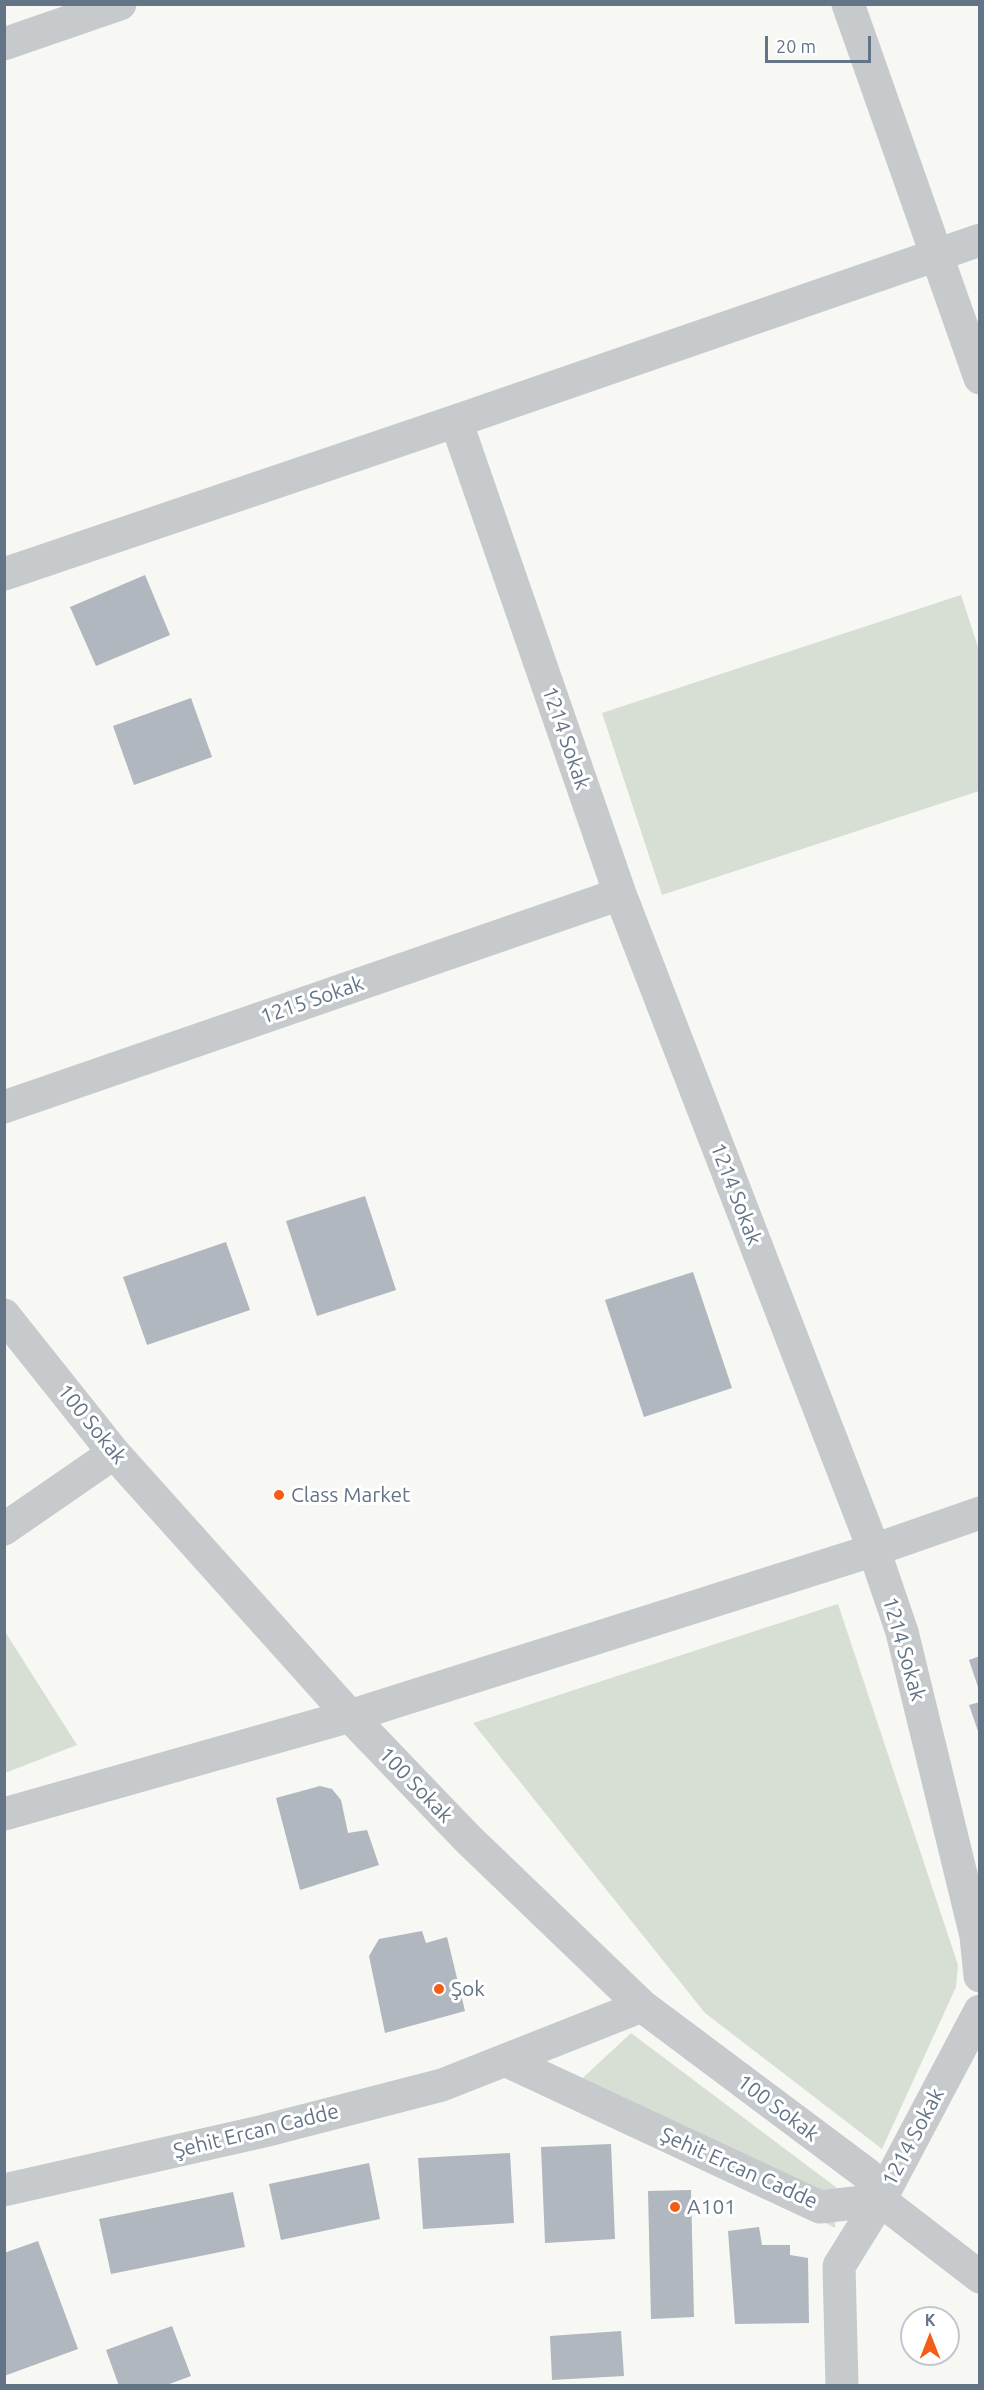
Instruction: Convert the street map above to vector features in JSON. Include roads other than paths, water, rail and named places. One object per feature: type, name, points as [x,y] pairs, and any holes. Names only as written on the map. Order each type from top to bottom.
[{"type":"street","points":[[4,44],[73,13],[120,4]]},
{"type":"street","points":[[848,4],[980,378]]},
{"type":"street","points":[[4,574],[980,240]]},
{"type":"street","name":"1214 Sokak","points":[[456,421],[620,894],[874,1550],[902,1632],[976,1936],[980,1976]]},
{"type":"street","name":"1215 Sokak","points":[[4,1107],[620,894]]},
{"type":"street","name":"100 Sokak","points":[[4,1315],[114,1453],[350,1716],[468,1839],[642,2006],[868,2175],[880,2200]]},
{"type":"street","points":[[4,1529],[114,1453]]},
{"type":"street","points":[[4,1814],[350,1716],[874,1550],[980,1513]]},
{"type":"street","name":"Şehit Ercan Cadde","points":[[4,2190],[286,2126],[442,2085],[642,2006]]},
{"type":"street","name":"1214 Sokak","points":[[842,2385],[839,2266],[880,2200],[980,2011]]},
{"type":"street","name":"Şehit Ercan Cadde","points":[[505,2061],[820,2207],[880,2200]]},
{"type":"street","points":[[880,2200],[980,2277]]},
{"type":"place","name":"Class Market","points":[[279,1495]]},
{"type":"place","name":"Şok","points":[[439,1989]]},
{"type":"place","name":"A101","points":[[675,2207]]}]
